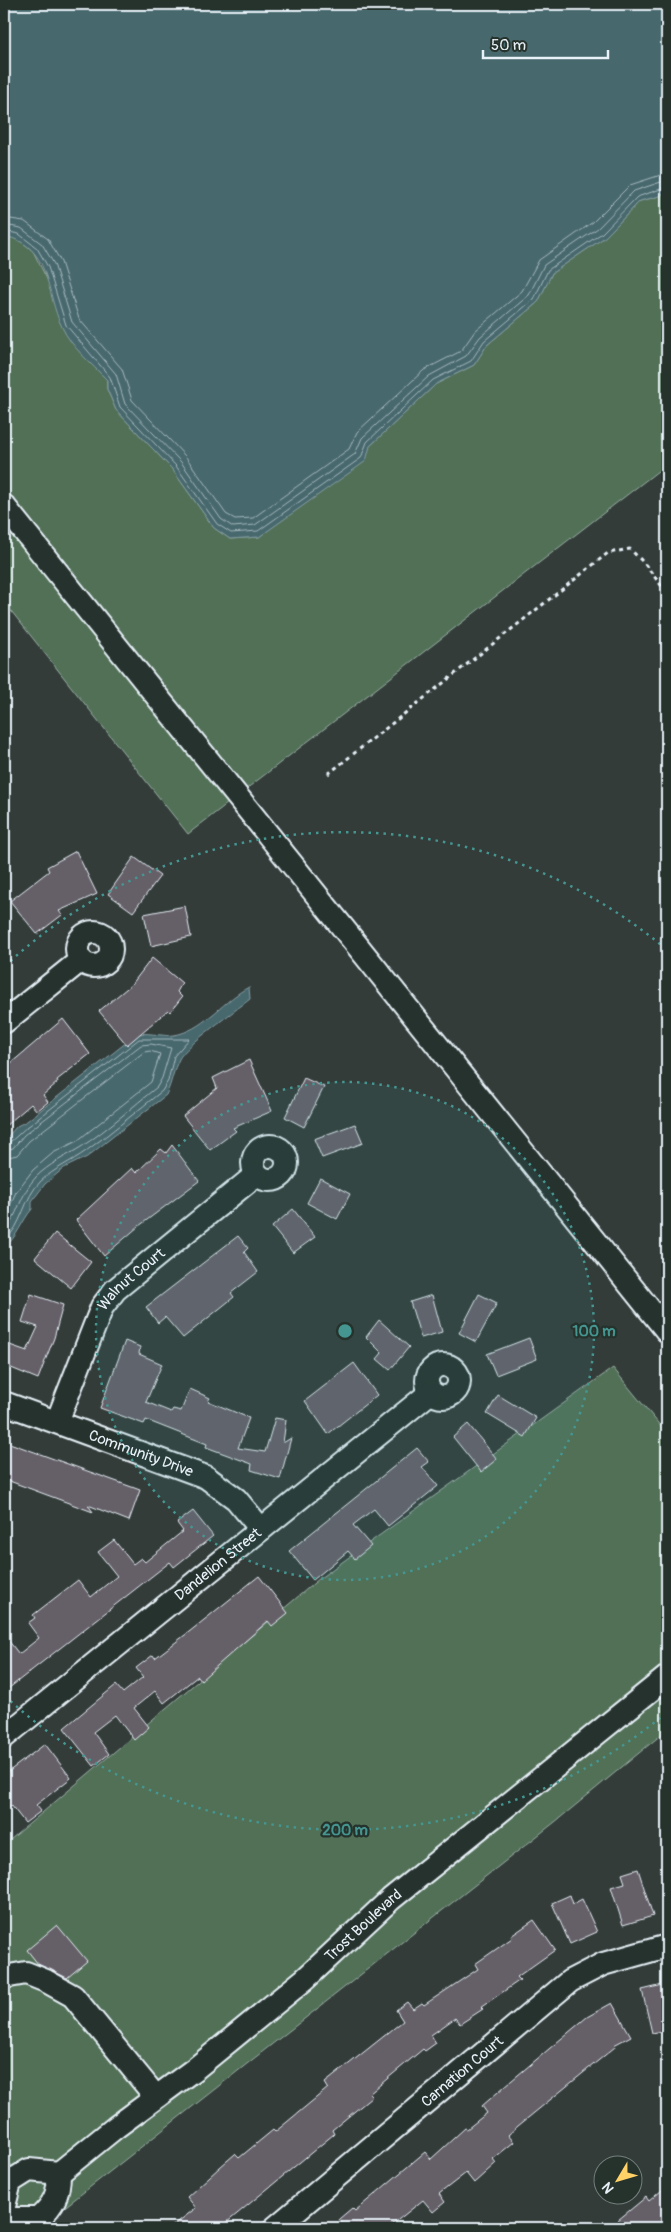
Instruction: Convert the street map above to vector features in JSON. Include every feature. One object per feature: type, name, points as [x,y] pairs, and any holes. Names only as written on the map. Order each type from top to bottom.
[{"type":"street","points":[[4,506],[667,1331]]},
{"type":"street","points":[[4,1022],[81,960]]},
{"type":"street","name":"Walnut Court","points":[[57,1422],[102,1307],[115,1290],[257,1174]]},
{"type":"street","name":"Dandelion Street","points":[[4,1737],[431,1392]]},
{"type":"street","name":"Community Drive","points":[[4,1403],[206,1478],[236,1499],[261,1529]]},
{"type":"street","name":"Trost Boulevard","points":[[59,2173],[196,2068],[305,1979],[391,1900],[667,1677]]},
{"type":"street","name":"Carnation Court","points":[[275,2228],[570,1982],[603,1964],[667,1946]]},
{"type":"street","points":[[4,1976],[26,1973],[46,1981],[73,1996],[156,2097]]},
{"type":"street","points":[[4,2206],[7,2179],[29,2170],[59,2173],[59,2191],[41,2224],[4,2219]]},
{"type":"path","points":[[328,774],[608,552],[630,549],[644,562],[667,593]]},
{"type":"green space","points":[[667,190],[667,464],[188,834],[4,602],[4,236],[17,238],[33,251],[86,358],[107,380],[107,389],[116,410],[172,469],[214,528],[230,539],[259,537],[301,505],[370,446],[436,384],[474,365],[487,345],[538,302],[552,273],[605,237],[640,201],[660,196]]},
{"type":"green space","points":[[613,1368],[667,1434],[667,1730],[555,1822],[38,2228],[4,2228],[4,1845],[320,1578]]},
{"type":"water","points":[[4,4],[667,4],[667,190],[660,196],[640,201],[605,237],[552,273],[538,302],[487,345],[474,365],[436,384],[370,446],[366,461],[259,537],[230,539],[214,528],[172,469],[116,410],[107,389],[107,380],[76,348],[62,327],[45,272],[39,260],[31,249],[20,241],[4,236]]},
{"type":"water","points":[[249,987],[250,999],[183,1053],[177,1063],[166,1095],[87,1157],[64,1168],[45,1184],[32,1201],[32,1209],[16,1234],[4,1248],[4,1141],[17,1126],[27,1121],[137,1034],[174,1035],[189,1030],[207,1019],[232,998]]},
{"type":"building","points":[[76,851],[97,894],[59,911],[62,915],[37,934],[10,901],[49,871],[47,867]]},
{"type":"building","points":[[134,857],[160,876],[133,912],[108,894]]},
{"type":"building","points":[[185,906],[191,937],[151,946],[144,914]]},
{"type":"building","points":[[152,958],[182,983],[177,992],[182,997],[170,1012],[168,1010],[127,1045],[99,1011],[132,984]]},
{"type":"building","points":[[63,1019],[90,1054],[57,1080],[58,1082],[43,1095],[48,1102],[37,1111],[31,1104],[4,1127],[4,1069]]},
{"type":"building","points":[[249,1060],[272,1111],[233,1128],[236,1131],[210,1150],[183,1116],[217,1088],[213,1078]]},
{"type":"building","points":[[304,1078],[324,1087],[304,1127],[285,1117]]},
{"type":"building","points":[[355,1124],[363,1143],[322,1158],[314,1139]]},
{"type":"building","points":[[172,1145],[199,1181],[139,1226],[104,1256],[76,1220],[132,1168],[136,1173],[161,1149],[166,1153]]},
{"type":"building","points":[[320,1178],[350,1194],[337,1219],[307,1203]]},
{"type":"building","points":[[293,1209],[315,1237],[293,1253],[272,1227]]},
{"type":"building","points":[[55,1233],[91,1262],[71,1288],[35,1258]]},
{"type":"building","points":[[238,1236],[248,1248],[244,1252],[258,1272],[231,1293],[234,1297],[183,1338],[165,1317],[158,1323],[146,1307]]},
{"type":"building","points":[[31,1294],[63,1305],[54,1338],[38,1379],[4,1365],[4,1343],[27,1351],[38,1327],[22,1322]]},
{"type":"building","points":[[479,1294],[497,1303],[476,1342],[459,1333]]},
{"type":"building","points":[[432,1295],[442,1332],[421,1338],[410,1302]]},
{"type":"building","points":[[379,1320],[409,1347],[390,1370],[377,1359],[382,1353],[366,1337]]},
{"type":"building","points":[[529,1338],[537,1359],[496,1375],[487,1354]]},
{"type":"building","points":[[125,1341],[140,1347],[139,1354],[162,1364],[146,1402],[171,1412],[173,1409],[181,1411],[190,1389],[210,1398],[208,1401],[249,1418],[238,1448],[265,1452],[275,1418],[286,1420],[283,1443],[291,1438],[280,1479],[251,1470],[252,1464],[206,1447],[207,1444],[146,1420],[144,1424],[100,1408]]},
{"type":"building","points":[[354,1363],[377,1395],[328,1434],[305,1401]]},
{"type":"building","points":[[498,1395],[536,1418],[525,1437],[487,1414]]},
{"type":"building","points":[[468,1424],[497,1459],[481,1472],[453,1437]]},
{"type":"building","points":[[4,1441],[140,1490],[129,1521],[88,1505],[93,1512],[4,1479]]},
{"type":"building","points":[[417,1448],[429,1462],[422,1467],[438,1486],[388,1526],[374,1509],[353,1525],[371,1546],[355,1559],[348,1551],[313,1580],[289,1551]]},
{"type":"building","points":[[193,1511],[213,1536],[174,1567],[170,1562],[4,1692],[4,1635],[19,1654],[39,1638],[28,1623],[35,1618],[33,1615],[78,1580],[91,1597],[117,1576],[98,1552],[114,1540],[133,1564],[141,1558],[145,1562],[183,1531],[177,1523]]},
{"type":"building","points":[[259,1576],[288,1613],[272,1626],[268,1621],[201,1680],[198,1676],[164,1703],[155,1691],[134,1708],[149,1727],[134,1740],[115,1715],[93,1732],[109,1754],[94,1766],[64,1728],[116,1685],[123,1693],[143,1677],[136,1668],[153,1655],[155,1658]]},
{"type":"building","points":[[45,1744],[71,1778],[36,1805],[41,1811],[25,1823],[11,1805],[4,1810],[4,1775]]},
{"type":"building","points":[[638,1869],[653,1916],[623,1925],[611,1887],[625,1883],[622,1874]]},
{"type":"building","points":[[570,1895],[573,1904],[582,1899],[597,1932],[570,1944],[552,1903]]},
{"type":"building","points":[[534,1920],[555,1950],[517,1977],[520,1980],[481,2007],[483,2009],[460,2024],[455,2018],[431,2035],[436,2043],[425,2051],[423,2049],[369,2094],[372,2097],[332,2130],[334,2134],[220,2228],[170,2228],[196,2208],[187,2197],[220,2167],[235,2154],[239,2158],[273,2130],[275,2132],[328,2088],[325,2083],[403,2021],[396,2010],[407,2002],[413,2009],[422,2003],[424,2005],[478,1969],[475,1964]]},
{"type":"building","points":[[57,1925],[87,1961],[67,1978],[38,1964],[27,1950]]},
{"type":"building","points":[[667,1984],[667,2030],[652,2033],[642,1990]]},
{"type":"building","points":[[612,2003],[631,2036],[614,2045],[615,2047],[508,2135],[514,2142],[493,2159],[496,2163],[474,2183],[466,2173],[439,2194],[445,2202],[433,2212],[423,2200],[388,2228],[346,2228],[339,2219],[352,2208],[355,2211],[425,2152],[431,2159],[465,2128],[467,2129],[487,2113],[482,2106],[505,2086],[587,2017]]},
{"type":"building","points":[[667,2186],[667,2219],[655,2228],[625,2228],[618,2220],[637,2204],[644,2204],[646,2197],[649,2201]]}]
